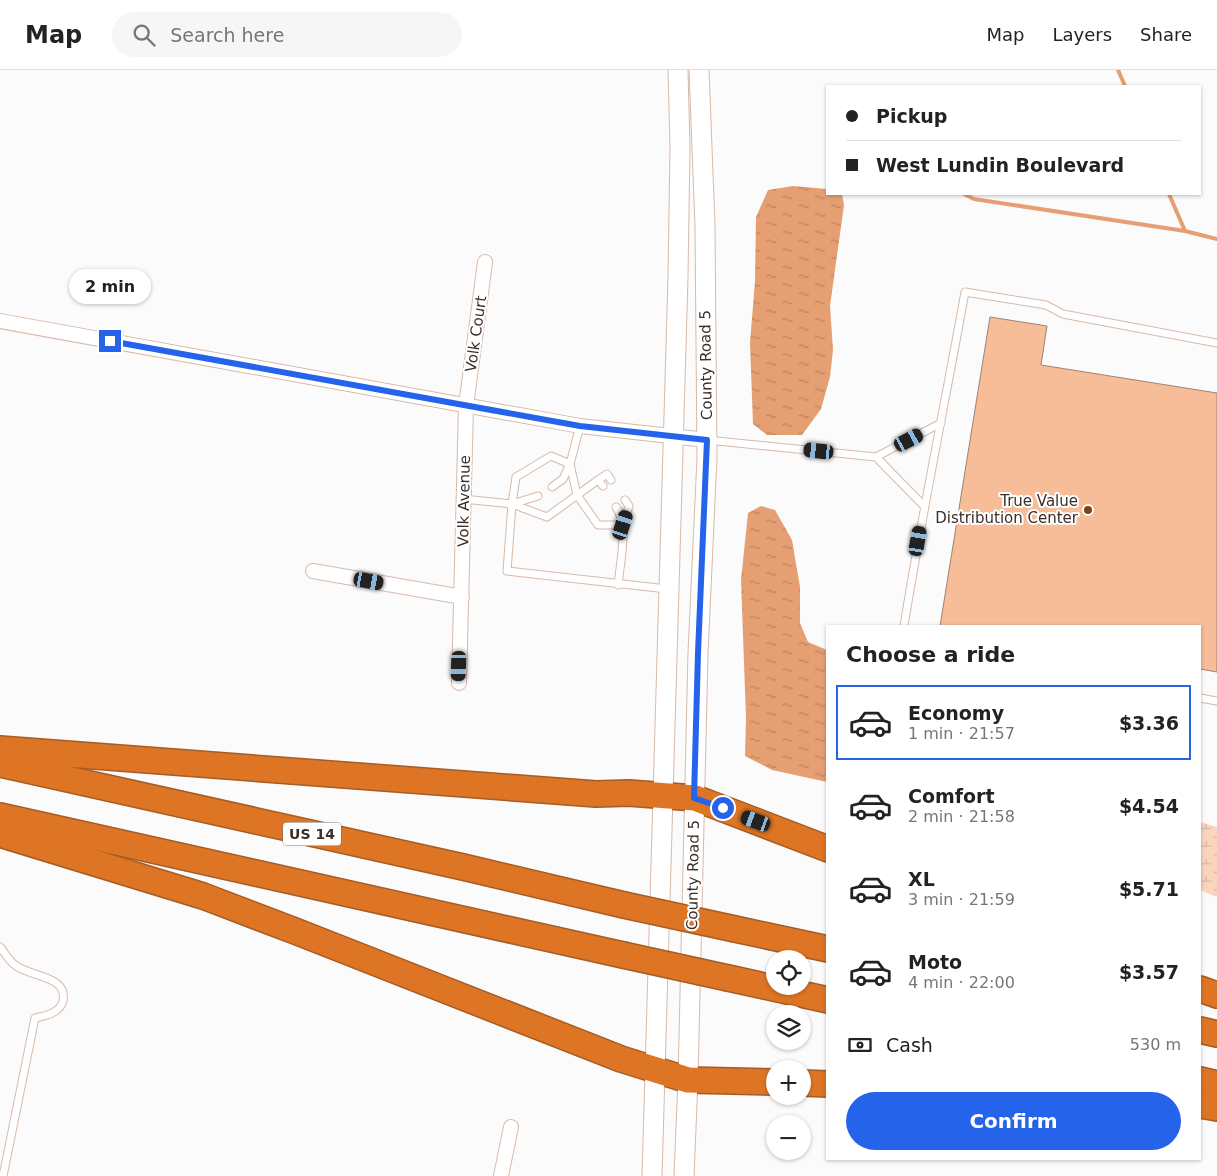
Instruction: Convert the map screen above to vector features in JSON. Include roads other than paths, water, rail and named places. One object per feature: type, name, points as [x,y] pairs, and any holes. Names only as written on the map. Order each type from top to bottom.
[{"type":"highway","points":[[0,749],[596,794],[694,798],[826,848]]},
{"type":"highway","name":"US 14","points":[[0,764],[473,869],[624,905],[826,949]]},
{"type":"highway","points":[[0,816],[826,1000]]},
{"type":"highway","points":[[0,834],[203,896],[529,1022],[574,1042],[655,1070],[688,1080],[766,1082]]},
{"type":"highway","points":[[1201,989],[1217,995]]},
{"type":"highway","points":[[1201,1030],[1217,1034]]},
{"type":"highway","points":[[1201,1080],[1217,1084]]},
{"type":"highway","points":[[811,1083],[826,1084]]},
{"type":"highway","points":[[1201,1105],[1217,1108]]},
{"type":"street","name":"County Road 5","points":[[652,1176],[680,147],[678,70]]},
{"type":"street","name":"County Road 5","points":[[684,1176],[698,653],[707,440],[705,226],[699,70]]},
{"type":"street","name":"Volk Court","points":[[466,406],[485,262]]},
{"type":"street","points":[[0,321],[580,426],[707,440]]},
{"type":"street","name":"Volk Avenue","points":[[458,683],[462,597],[466,406]]},
{"type":"street","points":[[313,571],[462,597]]},
{"type":"street","points":[[500,1176],[511,1127]]},
{"type":"lane","points":[[904,625],[924,506],[965,292],[1046,305],[1063,314],[1217,343]]},
{"type":"lane","points":[[707,440],[876,457],[941,423]]},
{"type":"lane","points":[[552,487],[563,479],[570,464],[580,426]]},
{"type":"lane","points":[[570,464],[551,456],[516,477],[507,571],[668,590]]},
{"type":"lane","points":[[876,457],[924,506]]},
{"type":"lane","points":[[570,464],[577,496],[598,525],[623,525]]},
{"type":"lane","points":[[464,499],[512,504],[547,517],[577,496],[601,483],[607,474],[611,480]]},
{"type":"lane","points":[[512,504],[538,496]]},
{"type":"lane","points":[[618,585],[623,525],[629,506],[625,500]]},
{"type":"lane","points":[[616,507],[620,512],[623,525]]},
{"type":"lane","points":[[1201,698],[1217,701]]},
{"type":"lane","points":[[0,947],[13,965],[26,972],[48,978],[59,984],[64,994],[62,1005],[50,1014],[35,1018],[3,1176]]},
{"type":"water","points":[[793,186],[826,189],[826,195],[842,195],[844,205],[830,306],[833,350],[830,377],[821,409],[802,435],[767,435],[753,424],[750,343],[755,281],[756,217],[768,190]]},
{"type":"water","points":[[761,506],[775,510],[792,540],[800,587],[800,623],[808,642],[826,650],[826,782],[772,770],[745,756],[746,718],[741,580],[748,513]]},
{"type":"waterway","points":[[1118,70],[1125,85]]},
{"type":"waterway","points":[[966,195],[974,199],[1185,231],[1217,239]]},
{"type":"waterway","points":[[1169,195],[1185,231]]},
{"type":"place","name":"True Value Distribution Center","points":[[1088,510]]}]
